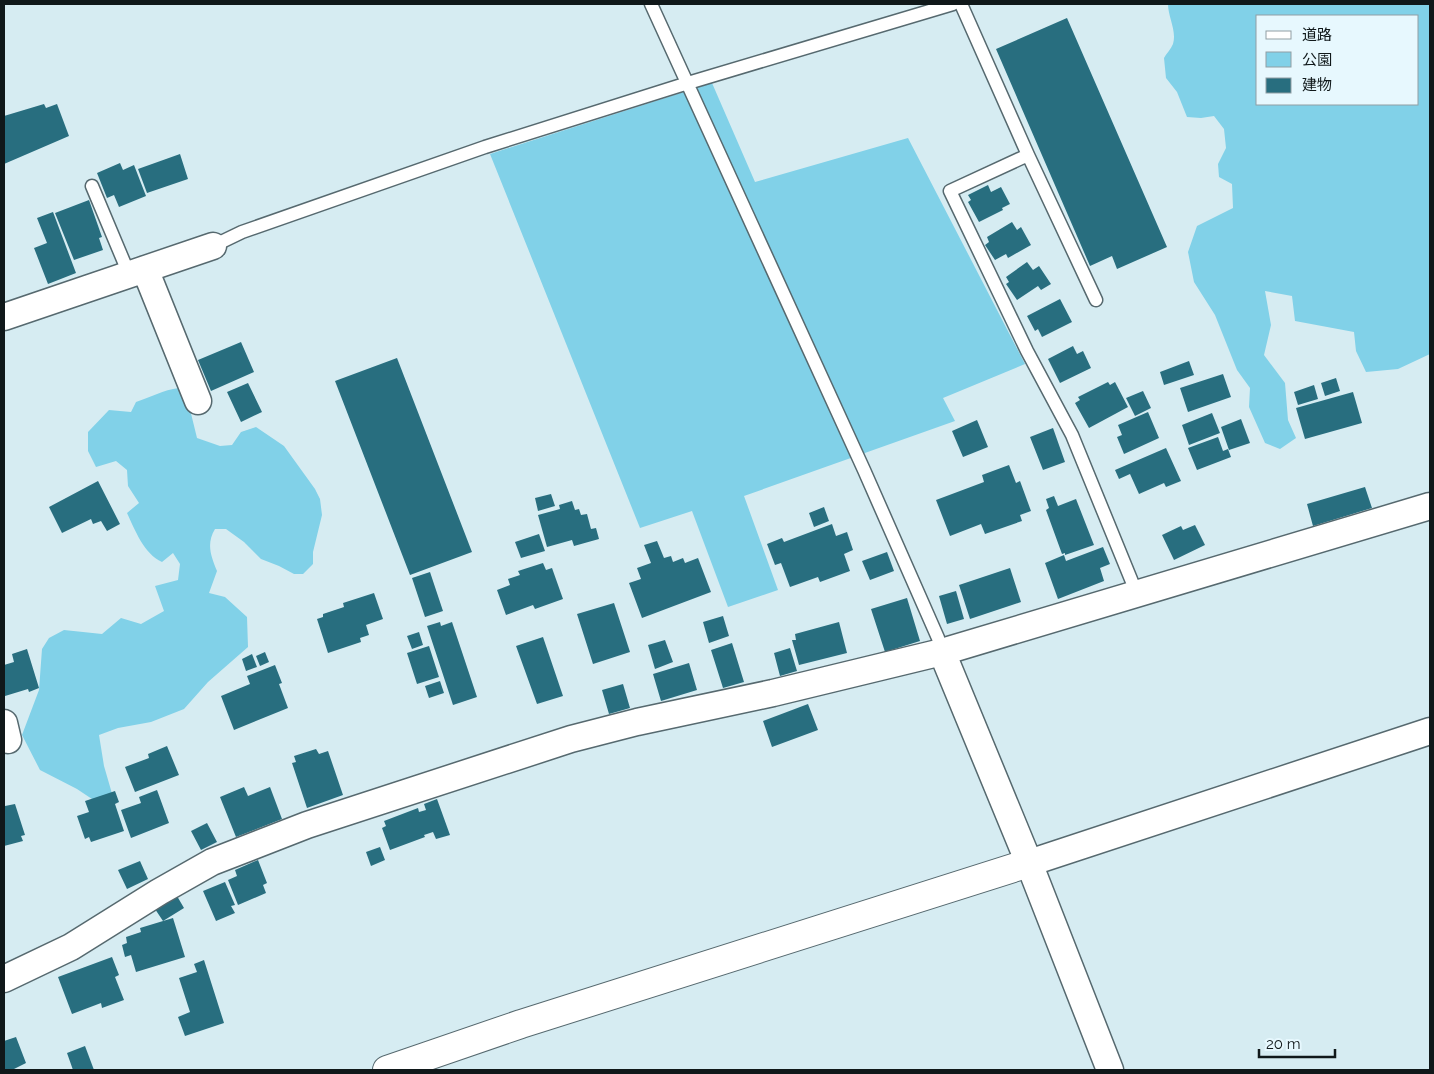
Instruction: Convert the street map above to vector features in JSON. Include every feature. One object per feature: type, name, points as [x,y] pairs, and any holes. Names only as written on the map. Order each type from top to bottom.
[{"type":"street","points":[[4,318],[213,246]]},
{"type":"street","points":[[137,272],[198,401]]},
{"type":"street","points":[[4,979],[71,947],[158,892],[212,862],[308,825],[571,739],[942,652],[1430,506]]},
{"type":"street","points":[[942,652],[1030,863],[1110,1070]]},
{"type":"street","points":[[387,1070],[521,1024],[1030,863],[1430,731]]},
{"type":"lane","points":[[651,4],[864,470],[938,638],[942,652]]},
{"type":"lane","points":[[213,246],[242,232],[485,147],[688,83],[953,4]]},
{"type":"lane","points":[[960,4],[1096,300]]},
{"type":"lane","points":[[1028,155],[950,191],[1027,350],[1072,435],[1137,594]]},
{"type":"lane","points":[[92,186],[137,272]]},
{"type":"green space","points":[[1168,4],[1430,4],[1430,354],[1398,369],[1366,372],[1356,351],[1354,332],[1295,321],[1292,296],[1265,291],[1271,325],[1264,355],[1285,383],[1288,420],[1296,438],[1280,449],[1265,443],[1249,407],[1250,388],[1237,370],[1215,315],[1194,282],[1188,252],[1197,226],[1233,208],[1232,184],[1219,177],[1218,164],[1226,148],[1224,129],[1214,116],[1201,118],[1187,117],[1177,92],[1166,78],[1164,58],[1172,46],[1174,39]]},
{"type":"green space","points":[[712,83],[755,182],[908,138],[1025,364],[943,398],[955,421],[744,496],[778,590],[728,607],[692,511],[640,528],[490,154]]},
{"type":"green space","points":[[179,388],[186,393],[197,438],[220,446],[232,445],[241,432],[256,427],[284,446],[320,499],[322,515],[313,552],[313,564],[303,574],[294,574],[261,559],[244,542],[226,529],[215,529],[210,545],[211,555],[217,571],[209,593],[225,597],[247,617],[248,647],[208,682],[184,709],[151,722],[118,728],[99,735],[104,766],[113,797],[95,801],[77,789],[40,770],[22,735],[39,690],[42,649],[49,638],[64,630],[102,634],[121,618],[141,624],[164,611],[155,586],[178,580],[180,564],[173,553],[162,562],[145,547],[127,513],[139,503],[128,486],[127,470],[116,461],[96,467],[88,451],[88,432],[109,410],[131,412],[136,402]]},
{"type":"building","points":[[1067,18],[1167,247],[1117,269],[1112,256],[1090,266],[996,49]]},
{"type":"building","points":[[44,104],[46,108],[57,104],[69,136],[4,164],[4,116]]},
{"type":"building","points":[[180,154],[188,179],[147,193],[138,169]]},
{"type":"building","points":[[120,163],[123,170],[134,165],[146,196],[119,207],[114,195],[107,198],[97,173]]},
{"type":"building","points":[[988,185],[991,192],[1001,187],[1010,204],[1002,208],[1003,210],[979,222],[968,202],[971,200],[968,195]]},
{"type":"building","points":[[89,200],[102,237],[99,238],[103,250],[74,260],[55,213]]},
{"type":"building","points":[[53,212],[76,273],[48,284],[34,248],[47,243],[37,218]]},
{"type":"building","points":[[1012,222],[1017,230],[1021,227],[1031,245],[1008,258],[1006,254],[995,260],[985,245],[989,242],[987,237]]},
{"type":"building","points":[[1027,262],[1033,270],[1039,266],[1051,284],[1041,290],[1038,286],[1017,300],[1006,284],[1009,282],[1006,277]]},
{"type":"building","points":[[1060,299],[1072,322],[1042,337],[1038,329],[1035,331],[1027,316]]},
{"type":"building","points":[[241,342],[254,372],[211,391],[198,360]]},
{"type":"building","points":[[1073,346],[1077,354],[1083,351],[1091,368],[1060,383],[1048,359]]},
{"type":"building","points":[[397,358],[472,552],[410,575],[335,381]]},
{"type":"building","points":[[1189,361],[1194,375],[1164,385],[1160,372]]},
{"type":"building","points":[[1223,374],[1231,397],[1188,412],[1180,388]]},
{"type":"building","points":[[1336,378],[1340,391],[1325,396],[1321,383]]},
{"type":"building","points":[[1108,382],[1110,385],[1115,382],[1128,407],[1089,428],[1075,403],[1080,400],[1078,397]]},
{"type":"building","points":[[248,383],[262,412],[241,422],[227,392]]},
{"type":"building","points":[[1314,385],[1318,399],[1298,405],[1294,392]]},
{"type":"building","points":[[1143,391],[1151,408],[1135,416],[1126,398]]},
{"type":"building","points":[[1353,392],[1362,423],[1305,439],[1296,408]]},
{"type":"building","points":[[1148,412],[1159,438],[1124,454],[1117,437],[1122,435],[1118,425]]},
{"type":"building","points":[[1212,413],[1220,433],[1189,445],[1182,425]]},
{"type":"building","points":[[1241,419],[1250,443],[1229,450],[1221,427]]},
{"type":"building","points":[[977,420],[988,447],[963,457],[952,431]]},
{"type":"building","points":[[1053,428],[1065,462],[1043,470],[1030,437]]},
{"type":"building","points":[[1218,437],[1223,451],[1228,449],[1231,457],[1197,470],[1188,448]]},
{"type":"building","points":[[1166,448],[1181,481],[1166,487],[1164,483],[1139,494],[1130,474],[1119,479],[1115,470]]},
{"type":"building","points":[[1009,465],[1016,483],[1020,481],[1031,511],[1020,515],[1022,521],[985,534],[981,524],[950,536],[936,500],[984,482],[982,475]]},
{"type":"building","points":[[98,481],[120,524],[107,531],[101,521],[93,524],[91,519],[62,533],[49,507]]},
{"type":"building","points":[[1365,487],[1372,508],[1313,526],[1307,504]]},
{"type":"building","points":[[551,494],[555,506],[538,511],[535,498]]},
{"type":"building","points":[[1054,496],[1058,506],[1076,499],[1094,545],[1065,555],[1065,553],[1062,554],[1046,510],[1049,508],[1046,499]]},
{"type":"building","points":[[572,501],[575,510],[579,509],[581,515],[587,514],[591,529],[596,528],[599,539],[574,546],[572,540],[547,547],[538,515],[560,509],[559,505]]},
{"type":"building","points":[[824,507],[829,521],[814,527],[809,513]]},
{"type":"building","points":[[832,524],[836,536],[847,532],[853,550],[844,554],[850,571],[820,582],[818,577],[790,587],[781,563],[775,565],[767,544],[782,538],[784,542]]},
{"type":"building","points":[[1195,525],[1205,545],[1174,560],[1162,535],[1181,526],[1183,530]]},
{"type":"building","points":[[539,534],[545,551],[521,558],[515,542]]},
{"type":"building","points":[[657,541],[664,558],[671,556],[673,562],[683,558],[685,563],[698,558],[711,592],[642,618],[629,583],[641,579],[637,568],[651,563],[644,545]]},
{"type":"building","points":[[1103,547],[1110,564],[1100,568],[1104,581],[1058,599],[1045,563],[1064,555],[1066,561]]},
{"type":"building","points":[[887,552],[894,571],[870,580],[862,561]]},
{"type":"building","points":[[543,563],[546,570],[552,568],[563,599],[535,609],[533,605],[506,615],[497,590],[510,585],[508,579],[520,575],[518,571]]},
{"type":"building","points":[[1010,568],[1021,602],[970,619],[959,585]]},
{"type":"building","points":[[430,572],[443,611],[425,617],[412,578]]},
{"type":"building","points":[[956,591],[964,619],[947,624],[939,596]]},
{"type":"building","points":[[374,593],[383,619],[366,625],[369,635],[360,638],[361,642],[328,653],[317,619],[323,617],[323,614],[344,607],[343,603]]},
{"type":"building","points":[[907,598],[920,641],[885,652],[871,609]]},
{"type":"building","points":[[614,603],[630,652],[593,664],[577,614]]},
{"type":"building","points":[[723,616],[729,636],[709,643],[703,622]]},
{"type":"building","points":[[440,622],[441,626],[452,622],[477,697],[453,705],[427,626]]},
{"type":"building","points":[[839,622],[847,653],[799,665],[792,640],[796,640],[795,634]]},
{"type":"building","points":[[419,632],[423,645],[412,649],[407,636]]},
{"type":"building","points":[[543,637],[563,696],[537,704],[516,646]]},
{"type":"building","points":[[665,640],[673,662],[655,669],[648,645]]},
{"type":"building","points":[[732,643],[744,682],[723,688],[711,650]]},
{"type":"building","points":[[429,646],[439,677],[417,684],[407,653]]},
{"type":"building","points":[[790,648],[797,671],[780,676],[774,653]]},
{"type":"building","points":[[27,649],[39,688],[29,692],[28,689],[5,696],[4,665],[14,662],[12,654]]},
{"type":"building","points":[[265,652],[269,662],[260,666],[256,656]]},
{"type":"building","points":[[252,654],[257,667],[246,671],[242,659]]},
{"type":"building","points":[[689,663],[697,690],[661,701],[653,674]]},
{"type":"building","points":[[275,665],[282,683],[279,684],[288,708],[234,730],[221,696],[250,684],[247,676]]},
{"type":"building","points":[[440,681],[444,693],[429,698],[425,686]]},
{"type":"building","points":[[623,684],[630,708],[609,714],[602,690]]},
{"type":"building","points":[[808,704],[818,730],[772,747],[763,721]]},
{"type":"building","points":[[167,746],[179,775],[135,792],[125,767],[149,758],[148,754]]},
{"type":"building","points":[[316,749],[319,754],[328,751],[343,795],[307,808],[292,763],[296,762],[294,756]]},
{"type":"building","points":[[244,787],[248,796],[270,787],[282,819],[236,837],[220,797]]},
{"type":"building","points":[[157,790],[169,823],[131,838],[121,810],[141,803],[139,797]]},
{"type":"building","points":[[115,791],[119,802],[115,804],[124,831],[91,842],[89,837],[85,839],[77,816],[89,812],[85,801]]},
{"type":"building","points":[[437,799],[450,835],[436,839],[433,832],[424,835],[425,837],[390,850],[382,828],[386,826],[384,821],[418,808],[419,812],[426,810],[424,804]]},
{"type":"building","points":[[4,802],[5,806],[15,804],[25,835],[21,836],[23,841],[4,846]]},
{"type":"building","points":[[207,823],[217,842],[201,850],[191,831]]},
{"type":"building","points":[[380,847],[385,860],[371,866],[366,852]]},
{"type":"building","points":[[258,860],[267,883],[263,885],[266,893],[238,905],[228,880],[237,876],[235,870]]},
{"type":"building","points":[[140,861],[148,879],[127,889],[118,870]]},
{"type":"building","points":[[225,882],[235,905],[231,906],[235,913],[216,921],[203,891]]},
{"type":"building","points":[[177,896],[184,908],[163,921],[155,909]]},
{"type":"building","points":[[173,918],[185,957],[136,972],[131,955],[125,957],[122,945],[127,943],[126,937],[141,932],[140,928]]},
{"type":"building","points":[[112,957],[119,975],[115,977],[124,1000],[102,1008],[101,1003],[72,1014],[58,977]]},
{"type":"building","points":[[204,960],[224,1023],[185,1036],[178,1017],[190,1012],[179,978],[197,972],[194,964]]},
{"type":"building","points":[[16,1037],[26,1063],[12,1070],[4,1070],[4,1041]]},
{"type":"building","points":[[85,1046],[94,1070],[73,1070],[67,1053]]}]
